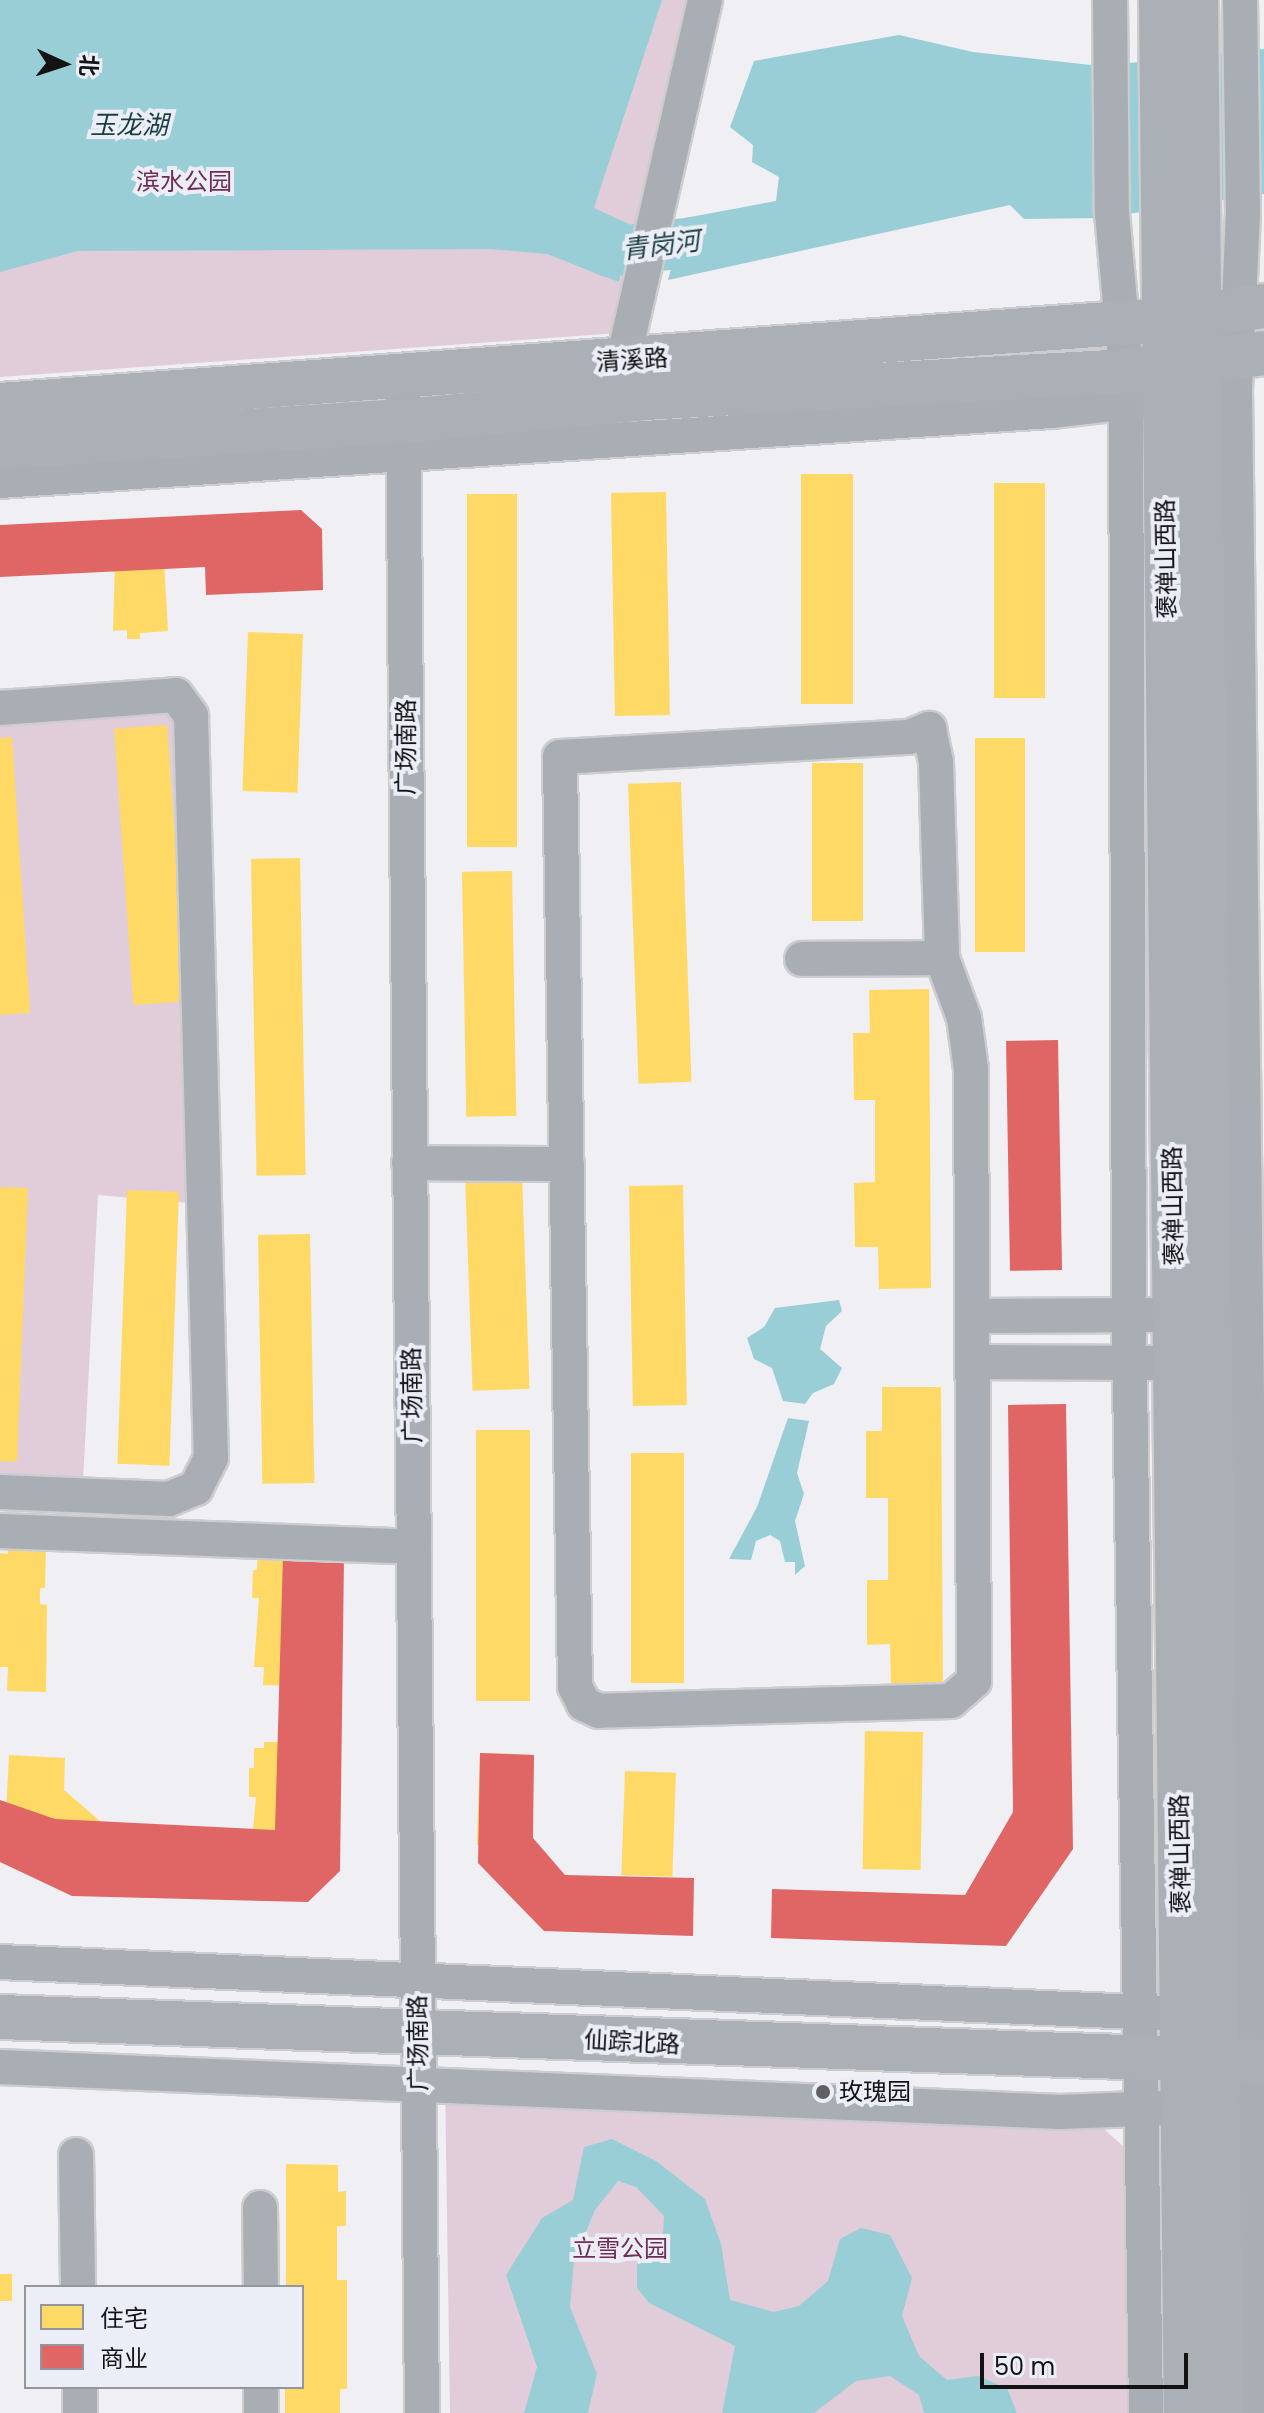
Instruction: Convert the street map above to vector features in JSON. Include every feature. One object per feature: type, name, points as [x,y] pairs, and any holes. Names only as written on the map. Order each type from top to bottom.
[{"type":"main road","name":"褒禅山西路","points":[[1179,17],[1181,224],[1197,315],[1211,2015]]},
{"type":"main road","name":"清溪路","points":[[0,405],[623,361],[1197,315]]},
{"type":"main road","name":"清溪路","points":[[0,447],[404,438],[645,398],[1198,378]]},
{"type":"main road","name":"褒禅山西路","points":[[1198,378],[1175,1363],[1211,2015],[1220,2086],[1221,2413]]},
{"type":"main road","name":"仙踪北路","points":[[0,2017],[1140,2061],[1220,2086]]},
{"type":"main road","name":"褒禅山西路","points":[[1186,2413],[1220,2086]]},
{"type":"street","points":[[623,361],[705,0]]},
{"type":"street","points":[[1110,0],[1112,213],[1197,315]]},
{"type":"street","points":[[1211,2015],[1255,1398],[1197,315],[1243,213],[1240,0]]},
{"type":"street","name":"广场南路","points":[[403,377],[422,2413]]},
{"type":"street","points":[[1198,378],[1129,1315],[1130,1362],[1211,2015]]},
{"type":"street","points":[[0,481],[404,438]]},
{"type":"street","points":[[0,708],[176,695],[191,716],[211,1458],[196,1488],[169,1499],[0,1492]]},
{"type":"street","points":[[929,729],[936,762],[942,958],[964,1018],[971,1069],[974,1681],[951,1701],[599,1711],[584,1704],[575,1686],[567,1164],[560,757],[909,737],[929,729]]},
{"type":"street","points":[[802,959],[942,958]]},
{"type":"street","points":[[409,1163],[567,1164]]},
{"type":"street","points":[[973,1316],[1175,1315]]},
{"type":"street","points":[[973,1362],[1175,1363]]},
{"type":"street","points":[[0,1531],[413,1547]]},
{"type":"street","points":[[0,1962],[1211,2015]]},
{"type":"street","points":[[1140,2061],[1211,2015]]},
{"type":"street","points":[[0,2067],[1060,2112],[1220,2086]]},
{"type":"street","points":[[1146,2413],[1220,2086]]},
{"type":"street","points":[[1220,2086],[1259,2413]]},
{"type":"street","points":[[76,2155],[78,2285]]},
{"type":"street","points":[[260,2208],[261,2285]]},
{"type":"street","points":[[80,2389],[80,2413]]},
{"type":"street","points":[[261,2389],[261,2413]]},
{"type":"green space","name":"玉龙湖","points":[[0,0],[687,0],[619,333],[0,377]]},
{"type":"green space","points":[[178,709],[190,1203],[98,1195],[83,1482],[0,1480],[0,722]]},
{"type":"green space","name":"立雪公园","points":[[445,2080],[1067,2096],[1133,2155],[1136,2413],[450,2413]]},
{"type":"water","name":"玉龙湖","points":[[0,0],[662,0],[594,208],[629,224],[619,282],[547,254],[490,249],[78,251],[0,272]]},
{"type":"water","points":[[899,35],[973,52],[1100,66],[1264,49],[1264,194],[1100,218],[1024,219],[1010,205],[668,280],[685,218],[776,201],[779,177],[752,162],[753,145],[730,127],[754,61]]},
{"type":"water","points":[[839,1300],[842,1311],[826,1326],[820,1349],[842,1368],[834,1384],[813,1393],[805,1404],[783,1401],[772,1368],[754,1359],[747,1338],[764,1327],[775,1308]]},
{"type":"water","points":[[788,1418],[809,1421],[797,1473],[804,1494],[795,1521],[805,1566],[795,1575],[795,1562],[785,1562],[780,1541],[770,1535],[756,1541],[751,1560],[729,1559],[757,1507]]},
{"type":"water","points":[[612,2139],[656,2161],[705,2199],[721,2244],[730,2300],[774,2312],[799,2306],[828,2281],[840,2239],[861,2228],[890,2235],[912,2278],[902,2316],[919,2356],[947,2380],[978,2376],[1007,2388],[1017,2413],[924,2413],[919,2395],[890,2376],[856,2381],[814,2413],[722,2413],[735,2346],[649,2303],[637,2288],[637,2265],[663,2233],[664,2216],[636,2187],[618,2181],[595,2210],[574,2260],[570,2307],[597,2374],[588,2413],[524,2413],[537,2367],[506,2275],[542,2218],[573,2200],[584,2147]]},
{"type":"building: 住宅","points":[[801,474],[853,474],[853,704],[801,704]]},
{"type":"building: 住宅","points":[[994,483],[1045,483],[1045,698],[994,698]]},
{"type":"building: 住宅","points":[[666,492],[670,715],[615,716],[611,493]]},
{"type":"building: 住宅","points":[[467,494],[517,494],[517,847],[467,847]]},
{"type":"building: 住宅","points":[[123,523],[162,526],[168,631],[140,633],[140,639],[127,639],[127,630],[113,631],[115,560],[107,561],[106,538],[124,537]]},
{"type":"building: 住宅","points":[[248,632],[303,634],[297,793],[242,791]]},
{"type":"building: 住宅","points":[[167,725],[186,1001],[133,1005],[114,729]]},
{"type":"building: 住宅","points":[[12,737],[30,1013],[0,1015],[0,738]]},
{"type":"building: 住宅","points":[[975,738],[1025,738],[1025,952],[975,952]]},
{"type":"building: 住宅","points":[[812,763],[863,763],[863,921],[812,921]]},
{"type":"building: 住宅","points":[[681,782],[691,1082],[639,1084],[628,784]]},
{"type":"building: 住宅","points":[[300,858],[306,1175],[257,1176],[251,859]]},
{"type":"building: 住宅","points":[[512,871],[516,1116],[466,1117],[462,872]]},
{"type":"building: 住宅","points":[[929,989],[931,1288],[879,1289],[878,1247],[855,1247],[854,1183],[875,1182],[875,1100],[854,1100],[853,1033],[870,1033],[869,990]]},
{"type":"building: 住宅","points":[[522,1174],[530,1389],[473,1391],[465,1176]]},
{"type":"building: 住宅","points":[[683,1185],[687,1405],[633,1406],[629,1186]]},
{"type":"building: 住宅","points":[[0,1187],[28,1188],[17,1462],[0,1461]]},
{"type":"building: 住宅","points":[[127,1190],[179,1192],[169,1466],[117,1464]]},
{"type":"building: 住宅","points":[[310,1234],[314,1483],[262,1484],[258,1235]]},
{"type":"building: 住宅","points":[[882,1387],[941,1387],[943,1686],[891,1686],[890,1644],[867,1645],[867,1580],[888,1580],[888,1498],[866,1498],[866,1431],[882,1431]]},
{"type":"building: 住宅","points":[[476,1430],[530,1430],[530,1701],[476,1701]]},
{"type":"building: 住宅","points":[[631,1453],[684,1453],[684,1683],[631,1683]]},
{"type":"building: 住宅","points":[[305,1544],[304,1584],[299,1584],[298,1601],[310,1601],[308,1686],[263,1685],[264,1667],[254,1667],[259,1598],[252,1598],[253,1570],[257,1570],[258,1550]]},
{"type":"building: 住宅","points":[[8,1547],[46,1548],[45,1588],[40,1588],[40,1604],[47,1605],[46,1692],[7,1691],[8,1667],[0,1667],[0,1553],[8,1554]]},
{"type":"building: 住宅","points":[[865,1731],[923,1732],[921,1870],[863,1869]]},
{"type":"building: 住宅","points":[[264,1742],[301,1742],[301,1783],[296,1783],[295,1799],[307,1800],[305,1885],[260,1884],[260,1865],[250,1865],[256,1797],[249,1797],[249,1768],[254,1768],[254,1748],[264,1748]]},
{"type":"building: 住宅","points":[[480,1753],[534,1755],[531,1847],[477,1845]]},
{"type":"building: 住宅","points":[[9,1755],[65,1758],[64,1790],[130,1847],[110,1877],[79,1877],[5,1830]]},
{"type":"building: 住宅","points":[[625,1771],[676,1773],[672,1877],[621,1875]]},
{"type":"building: 住宅","points":[[286,2164],[338,2165],[338,2192],[346,2191],[346,2226],[337,2226],[337,2280],[347,2280],[347,2389],[340,2389],[340,2413],[285,2413],[285,2389],[304,2389],[304,2285],[286,2285]]},
{"type":"building: 住宅","points":[[0,2274],[12,2274],[12,2301],[0,2301]]},
{"type":"building: 商业","points":[[301,510],[322,529],[323,590],[206,595],[205,567],[0,577],[0,525]]},
{"type":"building: 商业","points":[[1058,1040],[1062,1270],[1010,1271],[1006,1041]]},
{"type":"building: 商业","points":[[1066,1404],[1073,1849],[1006,1946],[771,1938],[772,1889],[965,1895],[1013,1812],[1008,1405]]},
{"type":"building: 商业","points":[[283,1556],[344,1557],[340,1871],[308,1902],[72,1896],[0,1862],[0,1800],[55,1819],[275,1830]]},
{"type":"building: 商业","points":[[480,1753],[534,1755],[533,1838],[565,1875],[694,1878],[693,1936],[544,1931],[478,1863]]},
{"type":"waterway","name":"青岗河","points":[[560,231],[609,252],[746,236]]},
{"type":"place","name":"玫瑰园","points":[[823,2092]]},
{"type":"park label","name":"滨水公园","points":[[184,182]]}]
